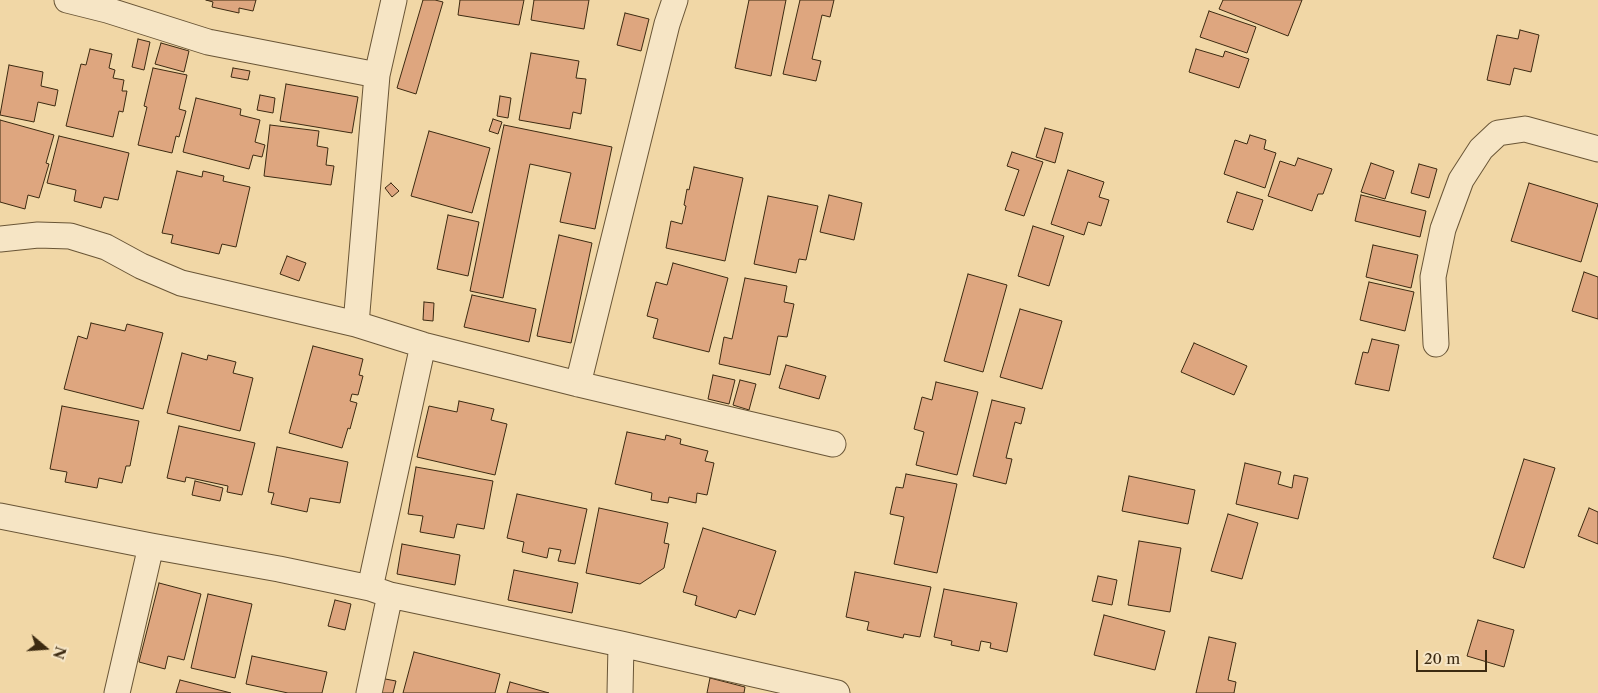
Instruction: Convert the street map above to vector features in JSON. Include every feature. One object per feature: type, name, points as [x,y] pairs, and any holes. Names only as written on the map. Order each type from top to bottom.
[{"type":"street","points":[[67,0],[107,10],[208,42],[377,75]]},
{"type":"street","points":[[356,324],[377,75],[394,0]]},
{"type":"street","points":[[578,384],[675,0]]},
{"type":"street","points":[[1436,344],[1433,277],[1443,229],[1460,180],[1482,149],[1498,133],[1525,129],[1598,150]]},
{"type":"street","points":[[0,239],[38,235],[70,236],[106,247],[140,266],[181,283],[356,324],[423,345],[578,384],[833,444]]},
{"type":"street","points":[[369,693],[380,592],[423,345]]},
{"type":"street","points":[[0,516],[279,569],[837,693]]},
{"type":"street","points":[[116,693],[151,546]]},
{"type":"street","points":[[620,693],[621,644]]},
{"type":"building","points":[[206,0],[256,0],[253,11],[239,8],[239,13],[212,7],[213,2]]},
{"type":"building","points":[[423,0],[443,2],[416,94],[397,88]]},
{"type":"building","points":[[460,0],[524,0],[519,25],[458,15]]},
{"type":"building","points":[[534,0],[589,0],[584,29],[531,20]]},
{"type":"building","points":[[749,0],[786,0],[771,76],[735,68]]},
{"type":"building","points":[[800,0],[834,0],[830,17],[822,15],[812,59],[821,61],[816,81],[783,74]]},
{"type":"building","points":[[1223,0],[1302,0],[1288,36],[1219,9]]},
{"type":"building","points":[[1209,11],[1256,27],[1247,53],[1200,37]]},
{"type":"building","points":[[625,13],[649,19],[641,51],[617,45]]},
{"type":"building","points":[[1520,30],[1539,35],[1531,72],[1514,68],[1510,85],[1487,80],[1497,35],[1518,39]]},
{"type":"building","points":[[138,39],[150,42],[144,70],[132,67]]},
{"type":"building","points":[[161,43],[189,51],[184,72],[155,64]]},
{"type":"building","points":[[90,49],[112,54],[109,68],[115,70],[113,78],[124,80],[122,91],[127,91],[123,112],[119,111],[113,137],[66,126],[81,64],[86,65]]},
{"type":"building","points":[[1196,49],[1223,57],[1225,51],[1249,59],[1239,88],[1189,72]]},
{"type":"building","points":[[531,53],[579,61],[576,78],[586,79],[581,114],[573,112],[570,129],[519,120]]},
{"type":"building","points":[[9,65],[43,72],[41,86],[58,90],[55,106],[38,102],[34,122],[0,115]]},
{"type":"building","points":[[153,68],[187,75],[179,109],[186,111],[179,137],[176,136],[172,153],[138,145],[147,107],[144,106]]},
{"type":"building","points":[[233,68],[250,71],[248,80],[231,77]]},
{"type":"building","points":[[286,84],[358,97],[352,133],[280,121]]},
{"type":"building","points":[[260,95],[275,98],[273,113],[257,110]]},
{"type":"building","points":[[500,96],[511,98],[508,118],[497,116]]},
{"type":"building","points":[[196,98],[241,109],[240,115],[260,120],[255,142],[265,145],[262,157],[253,155],[249,169],[183,152]]},
{"type":"building","points":[[493,119],[502,122],[498,134],[489,131]]},
{"type":"building","points":[[0,120],[54,135],[46,163],[49,164],[39,198],[28,195],[25,209],[0,202]]},
{"type":"building","points":[[270,125],[319,131],[317,146],[328,148],[326,165],[334,166],[331,185],[264,176]]},
{"type":"building","points":[[504,125],[612,147],[595,229],[560,222],[571,173],[530,164],[503,298],[470,291]]},
{"type":"building","points":[[1045,128],[1063,133],[1055,163],[1036,157]]},
{"type":"building","points":[[429,131],[490,148],[472,213],[411,196]]},
{"type":"building","points":[[1250,135],[1266,140],[1264,149],[1276,153],[1265,188],[1224,174],[1235,140],[1247,144]]},
{"type":"building","points":[[59,136],[129,153],[118,200],[104,197],[101,208],[74,201],[76,190],[47,183]]},
{"type":"building","points":[[1012,152],[1043,162],[1024,216],[1005,210],[1019,170],[1007,166]]},
{"type":"building","points":[[1298,158],[1332,169],[1323,194],[1318,194],[1312,211],[1268,196],[1280,161],[1295,166]]},
{"type":"building","points":[[1371,163],[1394,171],[1385,199],[1361,192]]},
{"type":"building","points":[[1419,164],[1437,169],[1429,198],[1411,193]]},
{"type":"building","points":[[694,167],[743,178],[725,261],[666,248],[671,221],[682,224],[687,189],[689,190]]},
{"type":"building","points":[[1068,170],[1104,182],[1099,197],[1109,200],[1101,226],[1088,222],[1084,235],[1051,224]]},
{"type":"building","points":[[177,171],[202,177],[203,171],[224,176],[223,181],[250,187],[236,247],[222,244],[219,254],[171,243],[173,235],[162,233]]},
{"type":"building","points":[[391,183],[399,191],[392,197],[385,188]]},
{"type":"building","points":[[1529,183],[1598,204],[1581,262],[1511,241]]},
{"type":"building","points":[[1237,192],[1263,200],[1253,230],[1227,222]]},
{"type":"building","points":[[829,195],[862,203],[854,240],[820,232]]},
{"type":"building","points":[[1361,195],[1426,211],[1420,237],[1355,221]]},
{"type":"building","points":[[768,196],[818,206],[806,260],[799,259],[796,273],[754,264]]},
{"type":"building","points":[[448,215],[479,222],[468,276],[437,269]]},
{"type":"building","points":[[1033,226],[1064,236],[1049,286],[1018,276]]},
{"type":"building","points":[[559,235],[592,243],[571,343],[537,336]]},
{"type":"building","points":[[1373,245],[1418,255],[1411,288],[1366,277]]},
{"type":"building","points":[[287,256],[306,263],[299,281],[280,274]]},
{"type":"building","points":[[673,263],[728,278],[709,352],[653,338],[658,319],[647,316],[656,282],[667,285]]},
{"type":"building","points":[[1584,272],[1598,277],[1598,319],[1572,311]]},
{"type":"building","points":[[968,274],[1007,285],[983,372],[944,361]]},
{"type":"building","points":[[745,278],[787,286],[784,302],[794,304],[787,337],[778,336],[770,375],[719,364],[724,337],[732,339]]},
{"type":"building","points":[[1369,282],[1414,292],[1405,331],[1360,320]]},
{"type":"building","points":[[472,295],[536,309],[529,342],[464,327]]},
{"type":"building","points":[[424,302],[434,303],[433,321],[423,320]]},
{"type":"building","points":[[1020,309],[1062,321],[1042,389],[1000,377]]},
{"type":"building","points":[[91,323],[125,331],[127,324],[163,333],[143,409],[64,389],[78,336],[87,339]]},
{"type":"building","points":[[1372,339],[1399,345],[1389,391],[1355,384],[1363,352],[1368,353]]},
{"type":"building","points":[[1194,343],[1247,366],[1234,395],[1181,372]]},
{"type":"building","points":[[313,346],[363,359],[359,375],[363,376],[358,395],[352,394],[350,401],[357,403],[350,429],[348,428],[342,448],[289,433]]},
{"type":"building","points":[[182,353],[207,360],[208,355],[236,362],[233,373],[253,378],[240,431],[167,413]]},
{"type":"building","points":[[786,365],[826,376],[819,399],[779,388]]},
{"type":"building","points":[[713,375],[735,380],[729,404],[708,399]]},
{"type":"building","points":[[740,380],[756,384],[749,410],[733,405]]},
{"type":"building","points":[[936,382],[978,392],[957,475],[916,465],[924,432],[914,429],[922,397],[932,400]]},
{"type":"building","points":[[992,400],[1025,408],[1021,424],[1015,422],[1006,458],[1012,459],[1006,484],[973,476]]},
{"type":"building","points":[[459,401],[494,409],[491,420],[507,424],[495,475],[417,457],[429,406],[457,412]]},
{"type":"building","points":[[62,406],[139,421],[130,466],[126,466],[122,483],[99,478],[97,488],[65,482],[67,472],[50,469]]},
{"type":"building","points":[[179,426],[255,443],[242,495],[227,492],[228,486],[186,477],[185,482],[167,478]]},
{"type":"building","points":[[627,432],[665,440],[666,435],[681,439],[680,444],[708,451],[705,461],[714,463],[707,495],[697,493],[696,503],[669,497],[668,503],[651,500],[652,493],[615,484]]},
{"type":"building","points":[[277,447],[348,462],[340,503],[310,498],[307,512],[271,504],[274,493],[268,492]]},
{"type":"building","points":[[1524,459],[1555,468],[1524,568],[1493,558]]},
{"type":"building","points":[[1245,463],[1281,472],[1278,484],[1292,488],[1294,475],[1308,478],[1298,519],[1236,504]]},
{"type":"building","points":[[416,467],[493,481],[484,529],[457,524],[454,538],[420,532],[423,516],[408,514]]},
{"type":"building","points":[[906,474],[957,484],[937,573],[894,564],[904,517],[890,514],[896,487],[903,488]]},
{"type":"building","points":[[1129,476],[1195,490],[1188,524],[1122,511]]},
{"type":"building","points":[[195,481],[223,488],[220,501],[192,495]]},
{"type":"building","points":[[517,494],[587,509],[575,564],[558,561],[561,550],[549,548],[547,558],[522,552],[524,542],[507,538]]},
{"type":"building","points":[[599,508],[668,523],[664,543],[669,544],[664,568],[640,584],[586,573]]},
{"type":"building","points":[[1589,508],[1598,512],[1598,544],[1578,536]]},
{"type":"building","points":[[1228,514],[1258,523],[1242,579],[1211,571]]},
{"type":"building","points":[[703,528],[776,551],[755,615],[739,610],[736,618],[695,605],[697,596],[683,592]]},
{"type":"building","points":[[1139,541],[1181,548],[1170,612],[1128,605]]},
{"type":"building","points":[[402,544],[460,555],[455,585],[397,574]]},
{"type":"building","points":[[514,570],[578,583],[572,613],[508,600]]},
{"type":"building","points":[[855,572],[931,587],[920,637],[904,634],[903,638],[867,630],[869,622],[846,617]]},
{"type":"building","points":[[1098,576],[1117,580],[1112,605],[1092,601]]},
{"type":"building","points":[[159,583],[201,594],[184,660],[168,656],[165,669],[139,662]]},
{"type":"building","points":[[944,589],[1017,603],[1007,652],[990,648],[991,643],[981,641],[979,651],[951,645],[952,641],[934,637]]},
{"type":"building","points":[[208,594],[252,604],[235,678],[191,668]]},
{"type":"building","points":[[335,600],[351,604],[345,630],[328,626]]},
{"type":"building","points":[[1104,615],[1165,631],[1155,670],[1094,655]]},
{"type":"building","points":[[1478,620],[1514,630],[1504,667],[1467,656]]},
{"type":"building","points":[[1209,637],[1236,643],[1228,680],[1236,682],[1234,693],[1196,693]]},
{"type":"building","points":[[414,652],[500,674],[495,693],[403,693]]},
{"type":"building","points":[[252,656],[327,672],[322,693],[288,693],[246,684]]},
{"type":"building","points":[[380,678],[396,681],[393,693],[377,693]]},
{"type":"building","points":[[710,678],[745,687],[744,693],[707,693]]},
{"type":"building","points":[[180,680],[231,693],[176,693]]},
{"type":"building","points":[[510,682],[549,693],[507,693]]}]
